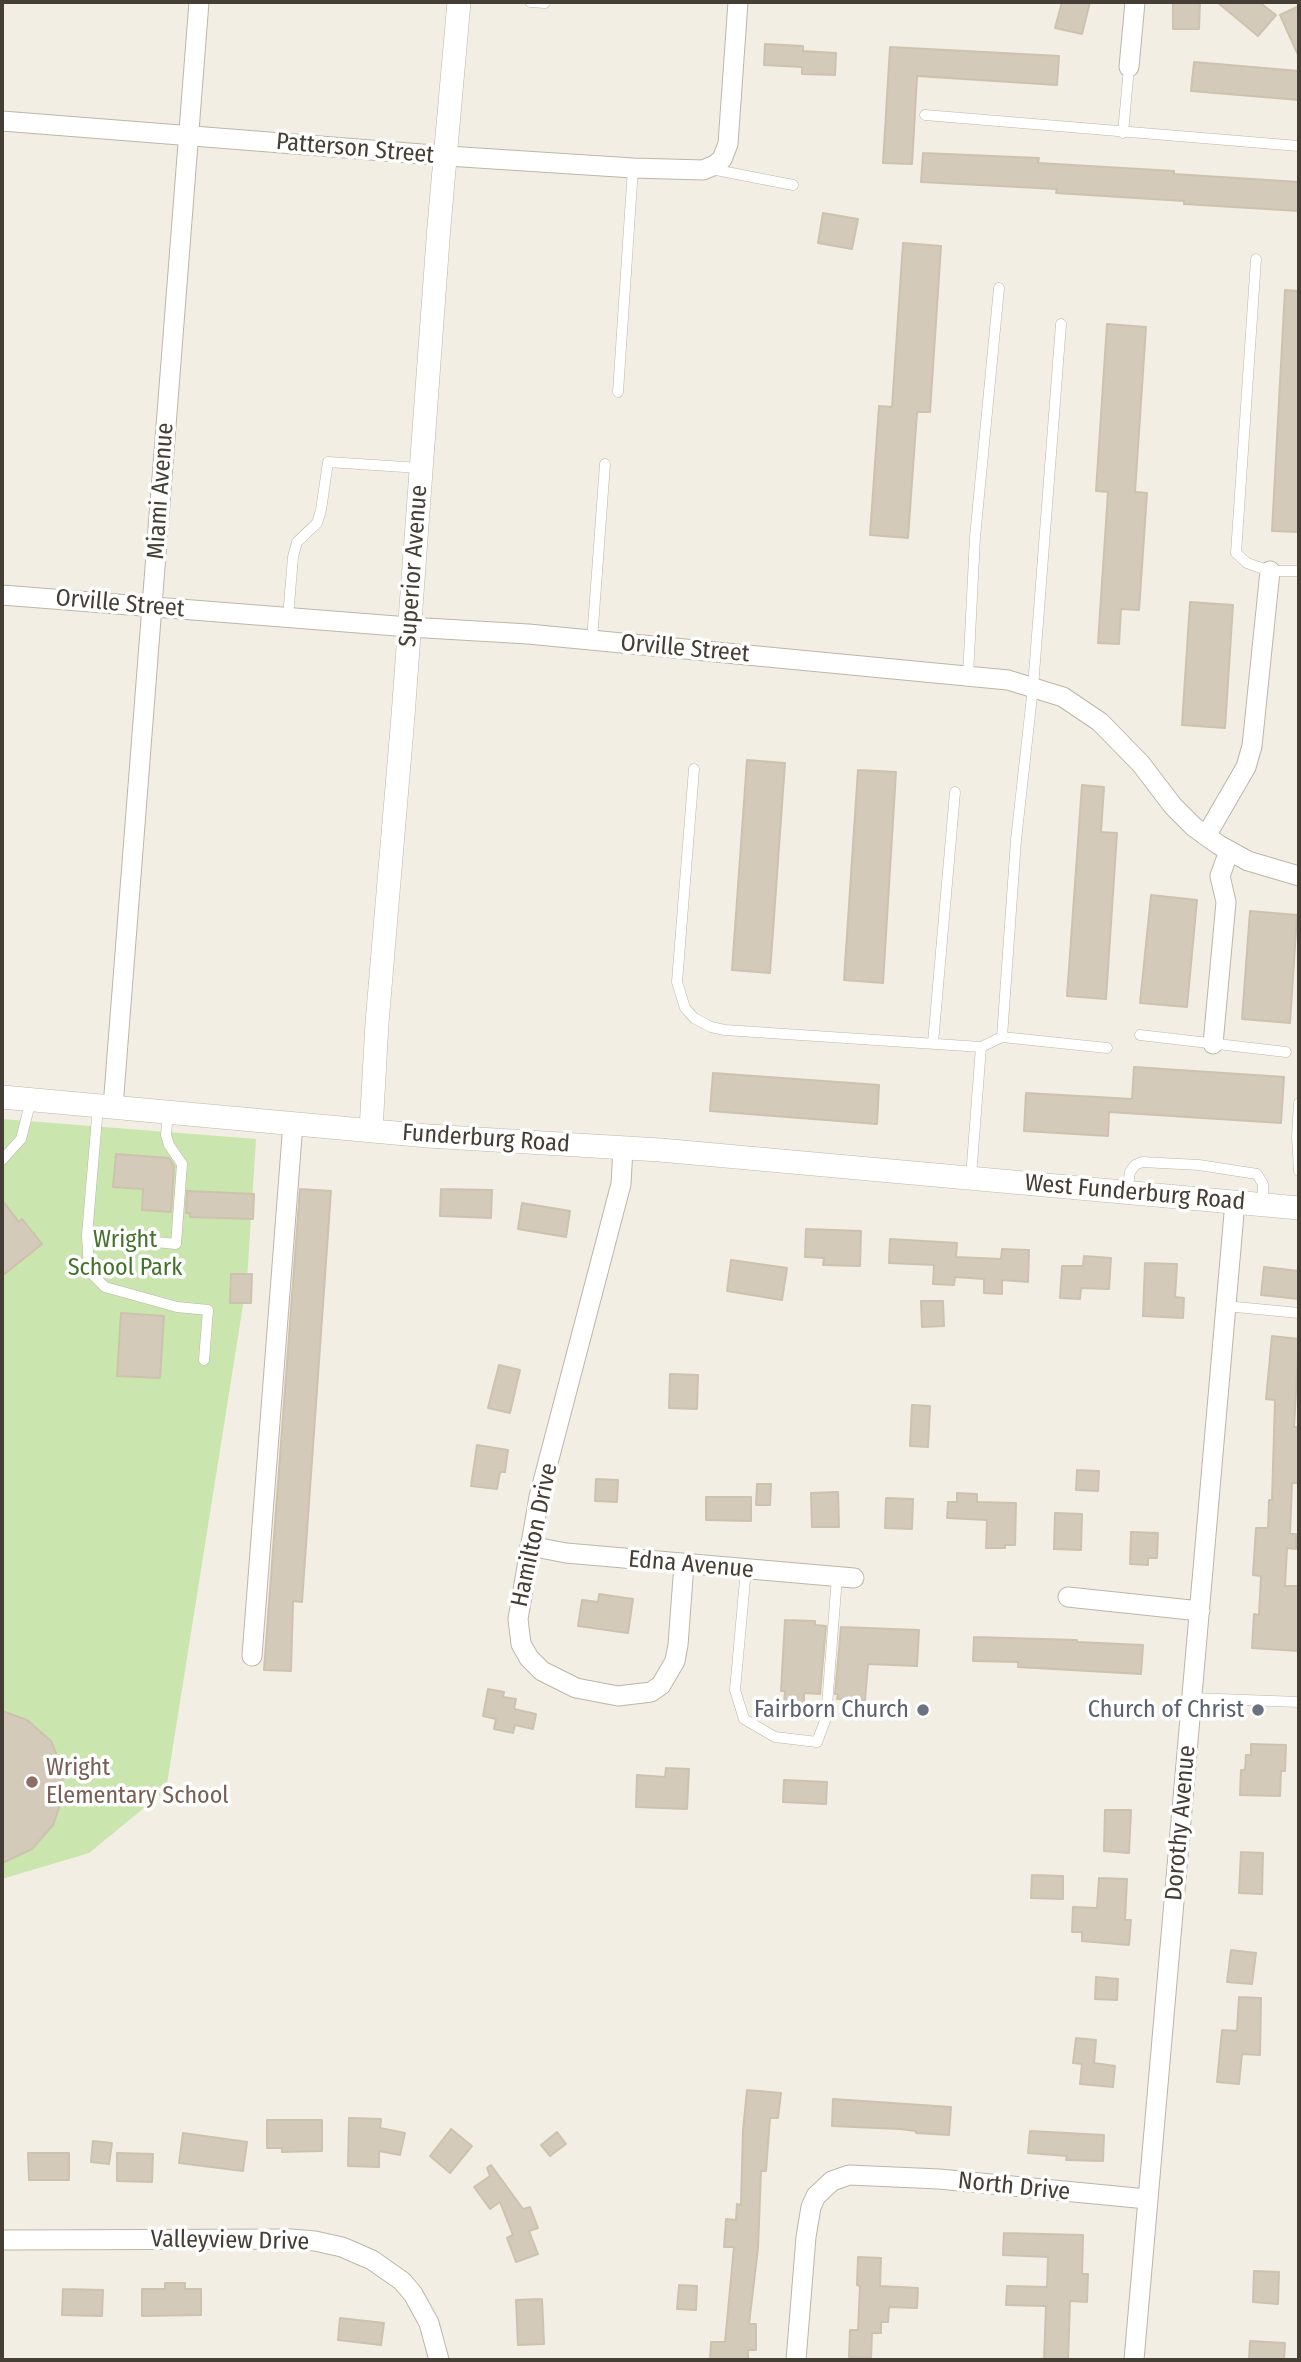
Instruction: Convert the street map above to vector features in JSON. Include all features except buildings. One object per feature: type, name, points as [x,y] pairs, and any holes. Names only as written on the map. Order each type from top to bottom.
[{"type":"street","name":"Miami Avenue","points":[[105,1106],[152,607],[200,2]]},
{"type":"street","name":"Superior Avenue","points":[[371,1130],[377,1023],[460,2]]},
{"type":"street","points":[[708,169],[722,159],[729,144],[738,2]]},
{"type":"street","points":[[1129,67],[1135,2]]},
{"type":"street","name":"Patterson Street","points":[[2,121],[447,156],[633,168],[708,169]]},
{"type":"street","points":[[1206,835],[1246,767],[1252,746],[1270,571]]},
{"type":"street","name":"Orville Street","points":[[2,595],[528,634],[1008,680],[1063,697],[1100,722],[1115,734],[1173,806],[1206,835],[1248,860],[1299,876]]},
{"type":"street","points":[[1213,1044],[1226,902],[1220,876],[1229,850]]},
{"type":"street","name":"Funderburg Road","points":[[2,1097],[371,1130],[623,1148],[971,1178]]},
{"type":"street","points":[[251,1656],[293,1123]]},
{"type":"street","name":"Hamilton Drive","points":[[623,1148],[621,1184],[539,1497],[517,1629],[521,1644],[529,1658],[542,1671],[562,1683],[589,1692],[618,1696],[651,1692],[661,1685],[671,1672],[678,1645],[684,1564]]},
{"type":"street","name":"West Funderburg Road","points":[[971,1178],[1299,1208]]},
{"type":"street","name":"Dorothy Avenue","points":[[1133,2360],[1235,1202]]},
{"type":"street","name":"Edna Avenue","points":[[530,1546],[566,1553],[845,1578]]},
{"type":"street","points":[[1068,1597],[1200,1611]]},
{"type":"street","name":"North Drive","points":[[796,2360],[811,2207],[823,2188],[832,2181],[849,2175],[939,2179],[1147,2199]]},
{"type":"street","name":"Valleyview Drive","points":[[2,2240],[291,2239],[342,2247],[372,2260],[402,2281],[413,2294],[429,2323],[439,2360]]},
{"type":"lane","points":[[530,2],[545,4]]},
{"type":"lane","points":[[1123,133],[1129,67]]},
{"type":"lane","points":[[925,115],[1299,146]]},
{"type":"lane","points":[[618,392],[633,168]]},
{"type":"lane","points":[[708,169],[793,185]]},
{"type":"lane","points":[[1256,259],[1236,554],[1247,564],[1270,571],[1299,571]]},
{"type":"lane","points":[[968,676],[975,537],[999,288]]},
{"type":"lane","points":[[1002,1037],[1016,840],[1033,687],[1061,324]]},
{"type":"lane","points":[[288,617],[293,557],[297,542],[317,523],[328,462],[421,468]]},
{"type":"lane","points":[[592,640],[605,464]]},
{"type":"lane","points":[[694,769],[677,982],[685,1008],[694,1018],[724,1030],[981,1046],[1002,1037],[1107,1048]]},
{"type":"lane","points":[[933,1043],[955,792]]},
{"type":"lane","points":[[1140,1035],[1286,1052]]},
{"type":"lane","points":[[971,1178],[981,1046]]},
{"type":"lane","points":[[2,1160],[21,1139],[31,1099]]},
{"type":"lane","points":[[1299,1103],[1299,1171]]},
{"type":"lane","points":[[105,1106],[87,1236],[89,1271],[105,1287],[177,1307],[208,1310],[204,1360]]},
{"type":"lane","points":[[87,1236],[176,1244],[182,1164],[169,1145],[166,1135],[168,1112]]},
{"type":"lane","points":[[1127,1192],[1130,1172],[1135,1165],[1142,1162],[1199,1165],[1257,1174],[1263,1184],[1263,1205]]},
{"type":"lane","points":[[1225,1306],[1299,1312]]},
{"type":"lane","points":[[746,1569],[735,1690],[744,1718],[775,1737],[817,1742],[826,1718],[845,1578]]},
{"type":"lane","points":[[1192,1698],[1299,1702]]},
{"type":"green space","name":"Wright School Park","points":[[2,1119],[256,1139],[247,1280],[166,1790],[89,1853],[2,1879]]},
{"type":"place","name":"Fairborn Church","points":[[923,1710]]},
{"type":"place","name":"Church of Christ","points":[[1258,1710]]},
{"type":"place","name":"Wright Elementary School","points":[[32,1782]]}]
